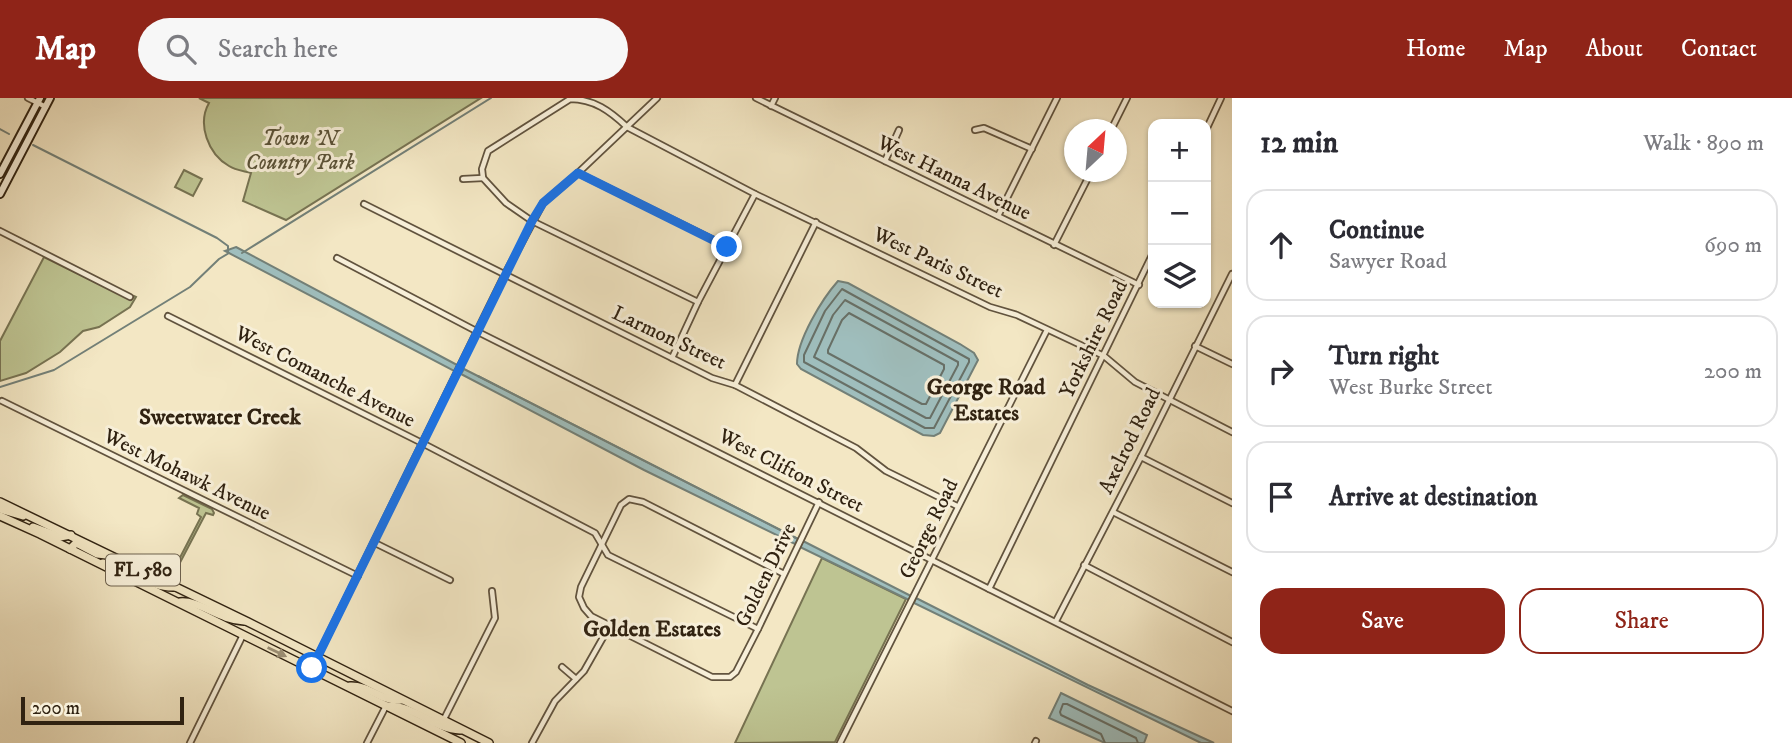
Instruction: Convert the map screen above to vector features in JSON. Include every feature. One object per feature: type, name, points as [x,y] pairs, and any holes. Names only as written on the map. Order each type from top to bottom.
[{"type":"main road","points":[[0,194],[50,98]]},
{"type":"main road","points":[[0,174],[38,100]]},
{"type":"main road","points":[[12,152],[20,156]]},
{"type":"main road","name":"FL 580","points":[[0,502],[318,656],[489,743]]},
{"type":"main road","points":[[0,509],[34,517]]},
{"type":"main road","name":"FL 580","points":[[0,516],[461,743]]},
{"type":"main road","points":[[19,524],[60,537],[71,535]]},
{"type":"main road","points":[[70,549],[76,543],[97,554],[115,557]]},
{"type":"main road","points":[[99,563],[113,564],[163,588],[176,587]]},
{"type":"main road","points":[[177,602],[189,601],[229,620],[248,622]]},
{"type":"main road","points":[[346,686],[358,686],[390,701],[403,699]]},
{"type":"main road","points":[[386,706],[401,706],[449,729],[462,730]]},
{"type":"street","points":[[28,98],[38,100],[46,107]]},
{"type":"street","points":[[312,668],[532,221],[543,203],[657,98]]},
{"type":"street","name":"West Hanna Avenue","points":[[756,98],[1139,285]]},
{"type":"street","points":[[771,106],[775,98]]},
{"type":"street","points":[[998,216],[1056,98]]},
{"type":"street","points":[[1116,119],[1127,98]]},
{"type":"street","points":[[1211,120],[1222,98]]},
{"type":"street","name":"West Paris Street","points":[[484,178],[482,169],[488,151],[570,99],[585,99],[612,112],[627,127],[755,194],[990,307],[1017,315],[1104,356],[1135,383],[1232,432]]},
{"type":"street","points":[[975,130],[984,128],[1032,149]]},
{"type":"street","points":[[885,161],[899,130]]},
{"type":"street","points":[[578,173],[727,247]]},
{"type":"street","points":[[463,178],[484,178],[506,203],[532,221],[698,302]]},
{"type":"street","points":[[1054,245],[1086,182]]},
{"type":"street","points":[[672,358],[755,194]]},
{"type":"street","name":"Larmon Street","points":[[363,204],[712,378],[735,385],[856,448],[886,471],[957,506]]},
{"type":"street","points":[[735,385],[816,222]]},
{"type":"street","points":[[0,232],[130,296]]},
{"type":"street","name":"West Clifton Street","points":[[337,258],[478,332],[1232,711]]},
{"type":"street","name":"Yorkshire Road","points":[[989,589],[1148,264]]},
{"type":"street","name":"Axelrod Road","points":[[1056,621],[1232,274]]},
{"type":"street","points":[[1224,291],[1232,295]]},
{"type":"street","name":"West Comanche Avenue","points":[[168,316],[595,533],[608,555],[758,629]]},
{"type":"street","name":"George Road","points":[[840,743],[1047,330]]},
{"type":"street","points":[[1195,346],[1232,364]]},
{"type":"street","name":"West Mohawk Avenue","points":[[2,401],[358,576]]},
{"type":"street","points":[[1141,457],[1232,503]]},
{"type":"street","points":[[603,544],[621,505],[629,499],[643,502],[783,574]]},
{"type":"street","name":"Golden Drive","points":[[603,544],[581,587],[579,597],[584,608],[591,616],[609,627],[721,679],[736,672],[819,502]]},
{"type":"street","points":[[1113,512],[1232,572]]},
{"type":"street","points":[[375,543],[450,580]]},
{"type":"street","points":[[1084,565],[1232,642]]},
{"type":"street","points":[[443,720],[495,618],[492,591]]},
{"type":"street","points":[[532,743],[555,701],[584,671],[609,627]]},
{"type":"street","points":[[190,743],[243,635]]},
{"type":"street","points":[[562,667],[576,679]]},
{"type":"street","points":[[367,743],[386,706]]},
{"type":"green space","name":"Town ’N Country Park","points":[[199,98],[481,98],[286,220],[243,201],[251,173],[231,167],[215,154],[205,129],[204,120],[209,103]]},
{"type":"green space","points":[[184,170],[202,179],[193,196],[175,187]]},
{"type":"green space","points":[[44,257],[131,300],[136,297],[130,307],[99,327],[83,331],[60,352],[26,373],[0,381],[0,341]]},
{"type":"green space","points":[[183,495],[212,509],[214,513],[206,513],[174,574],[177,579],[171,575],[201,517],[197,514],[199,508],[179,498]]},
{"type":"green space","points":[[822,558],[906,599],[835,742],[735,743]]},
{"type":"water","points":[[236,247],[459,366],[456,372],[225,251]]},
{"type":"water","points":[[838,281],[848,283],[974,353],[978,360],[940,433],[934,436],[923,435],[801,369],[797,364],[801,343],[812,320]]},
{"type":"water","points":[[464,369],[798,539],[795,544],[644,470],[461,374]]},
{"type":"water","points":[[803,541],[911,596],[909,600],[800,547]]},
{"type":"water","points":[[916,598],[1088,685],[1214,743],[1201,743],[914,603]]},
{"type":"water","points":[[1061,693],[1147,735],[1144,743],[1105,743],[1049,718]]},
{"type":"waterway","points":[[242,253],[491,98]]},
{"type":"waterway","points":[[0,129],[9,134]]},
{"type":"waterway","points":[[33,145],[217,238],[228,246],[228,253]]},
{"type":"waterway","points":[[0,387],[54,370],[190,287],[229,253]]},
{"type":"waterway","points":[[478,376],[798,539]]},
{"type":"district","name":"George Road Estates","points":[[986,400]]},
{"type":"district","name":"Sweetwater Creek","points":[[220,417]]},
{"type":"district","name":"Golden Estates","points":[[652,629]]},
{"type":"route","points":[[312,668],[504,276],[543,203],[578,173],[727,247]]}]
